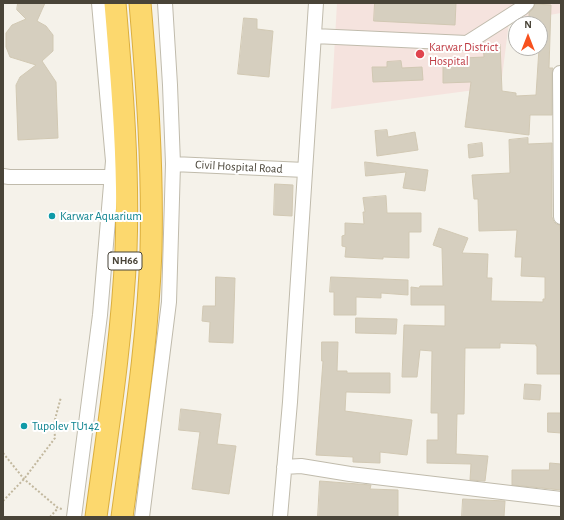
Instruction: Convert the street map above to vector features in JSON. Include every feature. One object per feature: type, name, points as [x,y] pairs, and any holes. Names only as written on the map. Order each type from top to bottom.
[{"type":"highway","name":"NH66","points":[[96,517],[120,336],[126,250],[125,138],[115,3]]},
{"type":"highway","name":"NH66","points":[[122,517],[145,339],[151,251],[152,200],[150,137],[140,3]]},
{"type":"street","points":[[75,515],[100,315],[112,177],[99,3]]},
{"type":"street","points":[[142,517],[168,302],[172,164],[166,3]]},
{"type":"street","points":[[280,517],[291,387],[316,3]]},
{"type":"street","points":[[314,36],[467,43],[522,8],[527,3]]},
{"type":"street","points":[[560,73],[561,217]]},
{"type":"street","name":"Civil Hospital Road","points":[[172,164],[305,170]]},
{"type":"street","points":[[3,176],[112,177]]},
{"type":"street","points":[[284,467],[301,466],[350,474],[561,499]]},
{"type":"path","points":[[3,501],[24,479],[55,438],[54,423],[61,397]]},
{"type":"path","points":[[3,453],[24,479],[58,508],[65,509],[75,515]]},
{"type":"path","points":[[50,517],[58,508]]},
{"type":"shaded area","name":"Karwar District Hospital","points":[[337,3],[561,3],[561,13],[544,16],[508,16],[508,30],[501,85],[490,88],[331,109]]},
{"type":"building","points":[[18,3],[45,3],[37,21],[46,26],[53,35],[53,51],[42,61],[56,82],[58,138],[18,140],[16,85],[20,77],[36,65],[10,57],[6,47],[6,33],[12,25],[26,19],[17,10]]},
{"type":"building","points":[[375,3],[456,3],[455,25],[374,21]]},
{"type":"building","points":[[535,4],[551,5],[549,68],[553,68],[552,115],[530,115],[529,135],[465,127],[471,82],[443,83],[443,59],[484,57],[483,44],[500,44],[502,91],[516,93],[516,96],[536,95],[538,56],[548,56],[548,16],[529,16],[529,13]]},
{"type":"building","points":[[244,18],[257,19],[257,29],[273,31],[269,77],[238,74]]},
{"type":"building","points":[[401,61],[402,68],[422,67],[423,80],[373,82],[372,67],[387,67],[387,62]]},
{"type":"building","points":[[387,130],[388,137],[415,132],[418,150],[377,156],[375,131]]},
{"type":"building","points":[[528,138],[528,144],[552,143],[552,217],[556,224],[560,225],[561,240],[561,374],[537,374],[536,344],[500,343],[500,348],[465,348],[464,414],[457,414],[456,454],[488,456],[485,481],[470,480],[471,464],[427,463],[427,440],[438,440],[438,413],[431,413],[432,351],[420,350],[417,377],[402,377],[404,325],[445,326],[445,305],[411,305],[411,287],[419,288],[420,286],[443,286],[442,248],[433,245],[439,228],[468,238],[462,253],[488,254],[487,278],[492,278],[491,301],[543,302],[543,299],[545,299],[545,277],[521,276],[522,257],[515,257],[517,230],[479,231],[478,199],[474,199],[472,175],[510,173],[509,140]]},
{"type":"building","points":[[482,143],[483,156],[469,158],[468,145]]},
{"type":"building","points":[[365,162],[428,170],[425,191],[403,188],[406,172],[366,176]]},
{"type":"building","points":[[275,184],[293,185],[292,216],[274,215]]},
{"type":"building","points":[[386,196],[387,213],[421,213],[421,232],[409,232],[409,258],[383,257],[383,259],[345,257],[346,247],[342,246],[342,236],[345,235],[345,223],[364,224],[363,212],[365,212],[363,198]]},
{"type":"building","points":[[216,277],[235,278],[233,343],[209,342],[210,322],[202,321],[203,306],[215,306]]},
{"type":"building","points":[[331,277],[408,280],[408,295],[381,293],[381,298],[356,297],[356,315],[334,315],[334,292],[330,292]]},
{"type":"building","points":[[356,318],[397,319],[396,334],[356,333]]},
{"type":"building","points":[[322,342],[338,342],[337,371],[347,371],[347,373],[390,373],[390,393],[346,392],[345,411],[412,420],[407,455],[380,452],[380,463],[353,462],[353,457],[316,455],[323,361]]},
{"type":"building","points":[[525,384],[541,385],[540,400],[524,399]]},
{"type":"building","points":[[181,409],[221,414],[217,444],[236,446],[229,494],[192,489],[200,432],[179,430]]},
{"type":"building","points":[[548,413],[561,413],[561,433],[548,432]]},
{"type":"building","points":[[550,463],[561,464],[561,490],[512,485],[512,470],[549,470]]},
{"type":"building","points":[[320,481],[371,485],[370,489],[398,490],[398,517],[318,517]]},
{"type":"building","points":[[463,499],[505,501],[504,517],[462,517]]},
{"type":"place","name":"Karwar District Hospital","points":[[420,54]]},
{"type":"place","name":"Karwar Aquarium","points":[[52,216]]},
{"type":"place","name":"Tupolev TU142","points":[[24,426]]}]
